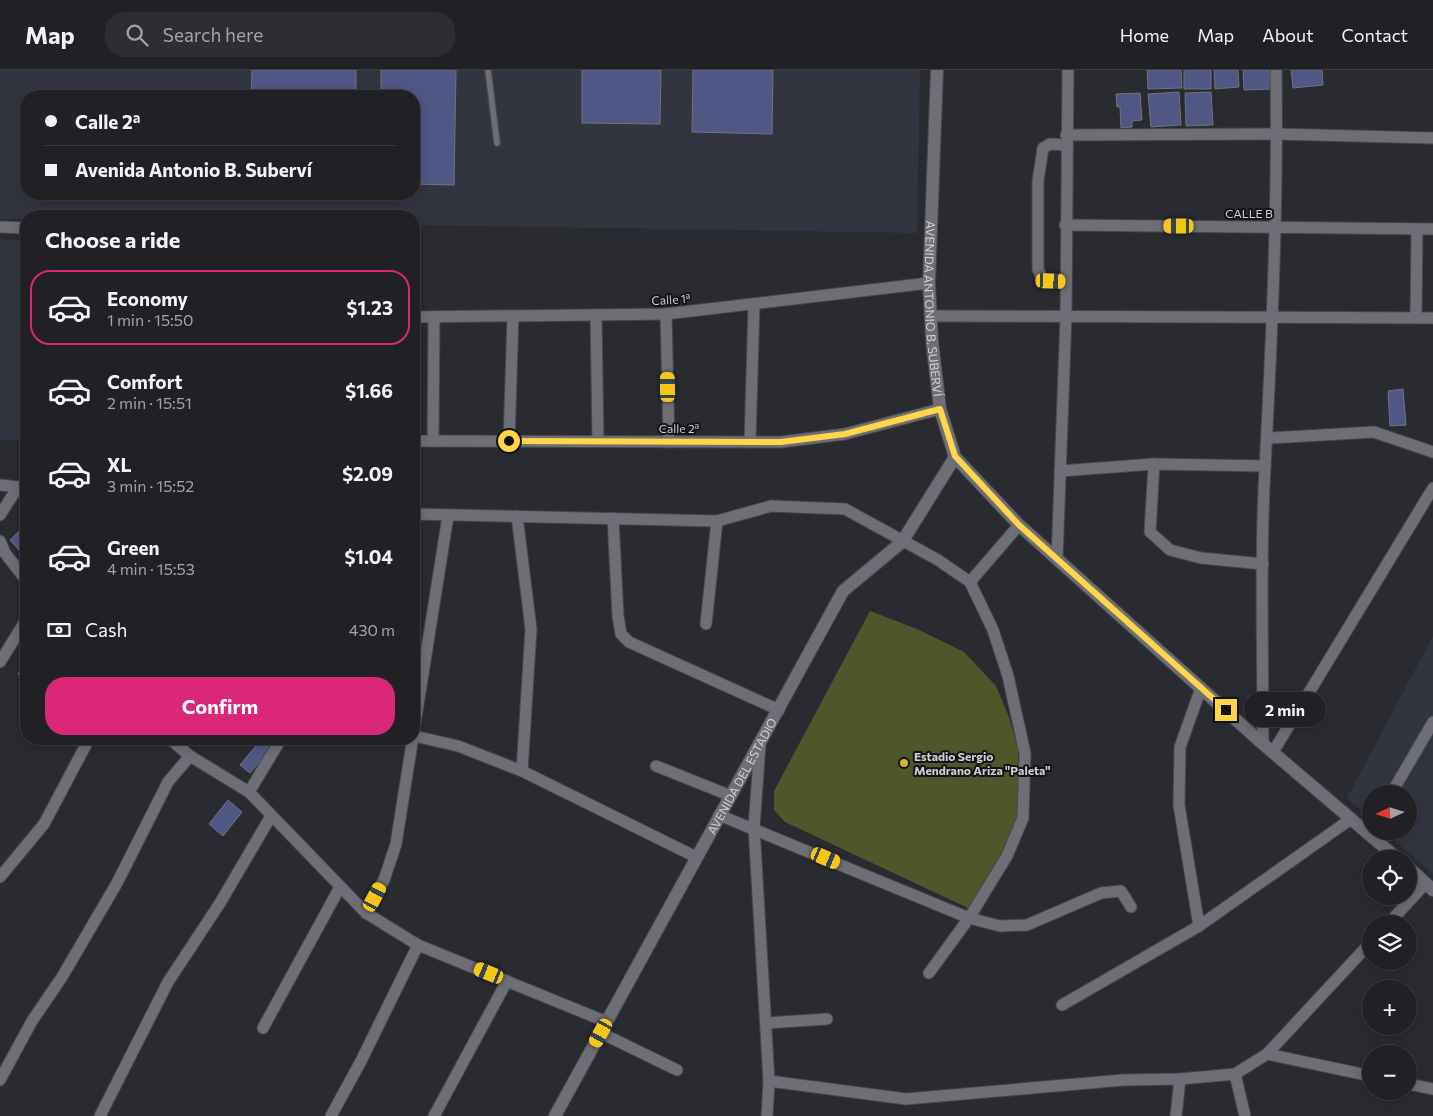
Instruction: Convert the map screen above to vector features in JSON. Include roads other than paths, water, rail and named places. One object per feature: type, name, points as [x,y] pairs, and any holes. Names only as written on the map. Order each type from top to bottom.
[{"type":"main road","name":"AVENIDA ANTONIO B. SUBERVÍ","points":[[937,70],[929,283],[940,409],[955,456],[1019,525],[1263,744],[1351,819],[1362,824]]},
{"type":"main road","name":"AVENIDA DEL ESTADIO","points":[[555,1116],[843,592],[902,542],[955,456]]},
{"type":"main road","name":"AVENIDA ANTONIO B. SUBERVÍ","points":[[1381,840],[1390,850]]},
{"type":"main road","points":[[1417,876],[1429,887]]},
{"type":"street","points":[[1057,559],[1066,316],[1065,225],[1068,70]]},
{"type":"street","points":[[1263,744],[1262,564],[1265,466],[1274,316],[1277,134],[1276,70]]},
{"type":"street","points":[[1066,281],[1042,279],[1038,269],[1038,181],[1043,148],[1050,144],[1066,140],[1277,134],[1433,138]]},
{"type":"street","name":"CALLE B","points":[[1065,225],[1433,229]]},
{"type":"street","points":[[0,227],[20,228]]},
{"type":"street","points":[[1416,317],[1417,229]]},
{"type":"street","name":"Calle 1ª","points":[[420,317],[666,314],[929,283]]},
{"type":"street","points":[[750,442],[754,305]]},
{"type":"street","points":[[666,314],[669,442]]},
{"type":"street","points":[[596,315],[598,442]]},
{"type":"street","points":[[509,441],[513,316]]},
{"type":"street","points":[[931,316],[1433,318]]},
{"type":"street","points":[[433,441],[434,317]]},
{"type":"street","name":"Calle 2ª","points":[[420,441],[781,442],[845,434],[940,409]]},
{"type":"street","points":[[1268,438],[1374,432],[1433,452]]},
{"type":"street","points":[[1060,471],[1154,464],[1265,466]]},
{"type":"street","points":[[1154,464],[1150,532],[1156,538],[1170,550],[1201,558],[1262,564]]},
{"type":"street","points":[[0,485],[20,488]]},
{"type":"street","points":[[1273,752],[1433,488]]},
{"type":"street","points":[[0,515],[20,490]]},
{"type":"street","points":[[420,514],[717,521],[771,506],[844,509],[938,560],[970,582],[993,630],[1008,676],[1025,761],[1023,818],[1007,856],[969,918],[929,973]]},
{"type":"street","points":[[420,697],[448,516]]},
{"type":"street","points":[[517,516],[531,629],[522,771]]},
{"type":"street","points":[[613,518],[618,616],[621,634],[629,642],[779,710]]},
{"type":"street","points":[[706,624],[717,521]]},
{"type":"street","points":[[970,582],[1019,525]]},
{"type":"street","points":[[0,540],[3,554],[20,573]]},
{"type":"street","points":[[0,662],[20,630]]},
{"type":"street","points":[[1199,926],[1179,805],[1180,747],[1201,688]]},
{"type":"street","points":[[1396,785],[1433,722]]},
{"type":"street","points":[[420,737],[458,746],[522,771],[696,857]]},
{"type":"street","points":[[0,877],[44,824],[86,745]]},
{"type":"street","points":[[177,745],[190,756],[249,792],[366,913],[418,944],[507,980],[604,1027],[676,1070]]},
{"type":"street","points":[[249,792],[276,745]]},
{"type":"street","points":[[366,913],[384,880],[396,844],[412,745]]},
{"type":"street","points":[[760,745],[754,827],[769,1081],[767,1116]]},
{"type":"street","points":[[0,1080],[32,1022],[62,977],[117,883],[168,782],[190,756]]},
{"type":"street","points":[[656,766],[730,796]]},
{"type":"street","points":[[720,815],[754,827],[969,918],[1000,926],[1027,925],[1101,893],[1121,891],[1131,907]]},
{"type":"street","points":[[100,1116],[168,982],[216,910],[271,816]]},
{"type":"street","points":[[1062,1005],[1199,926],[1351,819]]},
{"type":"street","points":[[263,1028],[340,887]]},
{"type":"street","points":[[1398,915],[1429,887]]},
{"type":"street","points":[[331,1116],[361,1061],[418,944]]},
{"type":"street","points":[[769,1081],[906,1099],[1123,1080],[1180,1079],[1235,1074],[1266,1054],[1362,952]]},
{"type":"street","points":[[434,1116],[507,980]]},
{"type":"street","points":[[766,1023],[827,1019]]},
{"type":"street","points":[[1266,1054],[1362,1074]]},
{"type":"street","points":[[1235,1074],[1245,1116]]},
{"type":"street","points":[[1176,1116],[1180,1079]]},
{"type":"street","points":[[1417,1086],[1433,1090]]},
{"type":"lane","points":[[488,70],[497,143]]},
{"type":"place","name":"Estadio Sergio Mendrano Ariza \"Paleta\"","points":[[904,763]]}]
